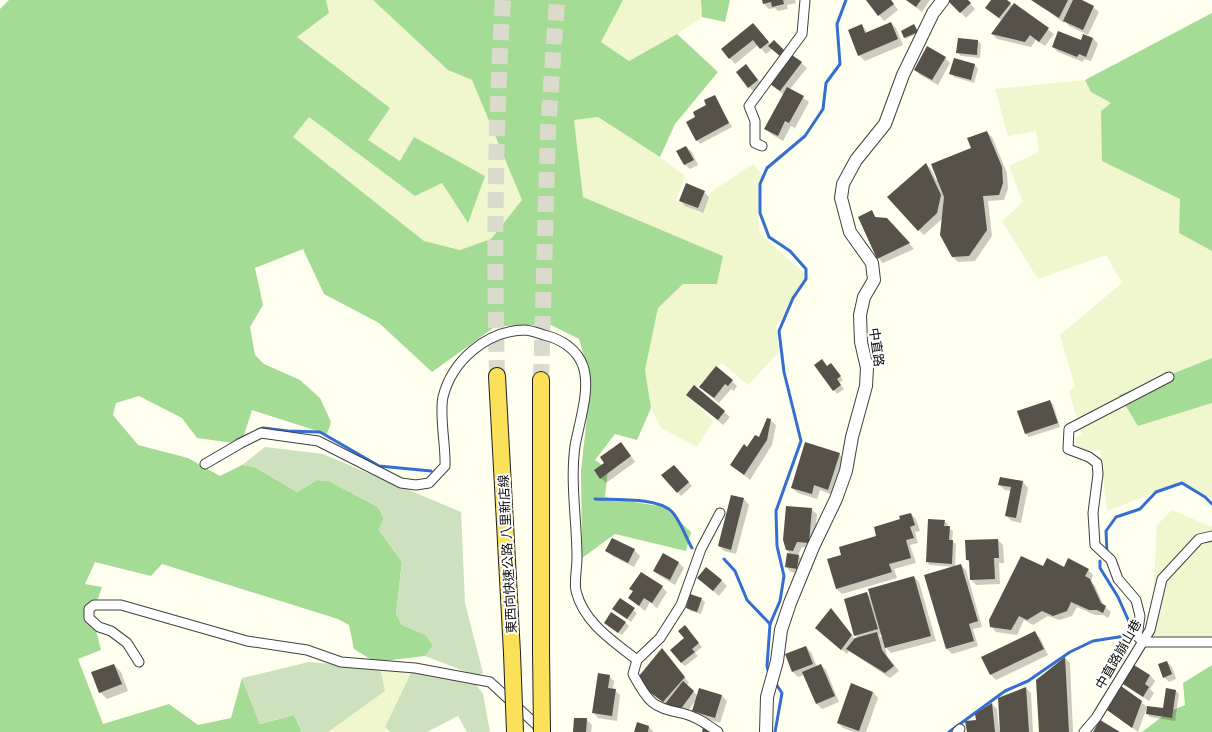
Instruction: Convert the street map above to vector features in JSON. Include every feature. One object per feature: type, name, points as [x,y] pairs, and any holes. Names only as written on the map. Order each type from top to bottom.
[{"type":"highway","name":"東西向快速公路 八里新店線","points":[[497,376],[515,732]]},
{"type":"highway","points":[[541,380],[541,652],[543,732]]},
{"type":"street","points":[[762,146],[755,143],[755,122],[749,106],[802,34],[805,0]]},
{"type":"street","name":"中直路","points":[[766,732],[767,697],[774,672],[782,630],[790,603],[813,547],[836,499],[846,471],[852,437],[866,386],[867,368],[861,342],[860,315],[864,297],[874,280],[872,263],[850,232],[841,198],[843,184],[856,160],[885,124],[904,75],[933,13],[943,0]]},
{"type":"street","points":[[205,464],[261,433],[318,441],[401,483],[416,485],[429,483],[445,466],[443,398],[449,383],[462,360],[488,340],[501,334],[525,330],[560,340],[571,348],[577,355],[583,366],[585,381],[583,404],[575,448],[574,485],[577,557],[576,591],[590,621],[637,660]]},
{"type":"street","points":[[1169,377],[1069,429],[1068,449],[1089,457],[1097,462],[1098,474],[1093,513],[1095,545],[1111,560],[1118,579],[1136,600],[1140,616],[1137,636],[1143,642],[1212,642]]},
{"type":"street","points":[[718,732],[685,714],[672,712],[653,702],[641,688],[633,674],[637,660],[660,638],[681,605],[701,549],[720,513]]},
{"type":"street","name":"中直路崩山巷","points":[[1084,732],[1096,718],[1150,630],[1162,579],[1199,540],[1212,536]]},
{"type":"street","points":[[139,662],[127,643],[110,630],[100,627],[89,618],[89,609],[94,605],[121,605],[247,641],[307,650],[341,662],[415,668],[490,682],[543,732]]},
{"type":"green space","points":[[9,0],[326,0],[329,13],[297,37],[390,108],[368,140],[400,161],[414,137],[485,176],[468,223],[442,183],[415,196],[309,117],[293,137],[424,241],[460,250],[491,239],[522,200],[472,80],[448,70],[373,0],[623,0],[601,42],[629,61],[677,34],[718,72],[675,124],[660,157],[598,117],[574,120],[583,197],[723,256],[717,284],[683,284],[658,308],[645,370],[651,408],[637,440],[615,434],[595,460],[608,469],[605,497],[664,507],[691,532],[686,551],[615,534],[582,558],[581,471],[591,380],[579,339],[551,325],[496,326],[432,372],[379,323],[324,294],[303,249],[255,268],[263,305],[250,327],[255,355],[264,364],[300,380],[320,398],[331,422],[327,434],[252,410],[244,435],[234,443],[197,438],[182,418],[139,396],[116,403],[113,415],[138,445],[188,458],[220,476],[242,465],[255,467],[297,492],[317,480],[329,481],[378,507],[384,518],[379,530],[402,562],[396,614],[402,625],[426,635],[433,646],[425,656],[375,662],[354,649],[349,625],[338,619],[162,564],[151,576],[95,562],[85,584],[102,587],[92,615],[101,650],[78,659],[103,724],[169,704],[198,725],[231,718],[242,678],[260,724],[294,715],[302,732],[0,732],[0,9]]},
{"type":"green space","points":[[326,0],[373,0],[448,70],[472,80],[522,200],[491,239],[460,250],[424,241],[293,137],[309,117],[415,196],[442,183],[467,223],[414,137],[401,161],[367,140],[390,108],[297,37],[329,13]]},
{"type":"green space","points":[[623,0],[701,0],[702,17],[677,34],[629,61],[600,42]]},
{"type":"green space","points":[[701,0],[730,0],[725,22],[702,17]]},
{"type":"green space","points":[[1212,13],[1212,251],[1179,233],[1180,199],[1102,161],[1101,111],[1111,103],[1091,92],[1085,80]]},
{"type":"green space","points":[[1085,80],[1091,92],[1111,103],[1102,161],[1181,199],[1179,233],[1212,251],[1212,358],[1119,395],[1138,426],[1212,403],[1212,499],[1181,482],[1107,511],[1100,450],[1078,450],[1075,437],[1082,435],[1069,392],[1075,386],[1060,335],[1122,283],[1106,255],[1038,279],[1002,221],[1023,202],[1009,166],[1039,152],[1036,131],[1008,136],[995,89]]},
{"type":"green space","points":[[598,117],[660,157],[685,176],[676,200],[701,214],[711,192],[753,164],[763,176],[758,210],[760,234],[810,278],[776,326],[779,352],[748,385],[722,363],[688,394],[713,421],[697,447],[661,428],[651,408],[645,370],[658,308],[683,284],[717,284],[723,256],[583,197],[574,120]]},
{"type":"green space","points":[[1212,358],[1212,403],[1138,426],[1119,395]]},
{"type":"green space","points":[[265,447],[323,454],[461,512],[465,603],[483,673],[477,676],[425,656],[433,646],[426,635],[402,625],[396,614],[402,562],[379,530],[384,518],[378,507],[329,481],[317,480],[297,492],[255,467],[242,465]]},
{"type":"green space","points":[[1172,510],[1212,527],[1212,639],[1151,640],[1157,525]]},
{"type":"green space","points":[[309,662],[380,668],[385,691],[328,732],[302,732],[294,715],[260,724],[242,678]]},
{"type":"green space","points":[[1212,665],[1212,732],[1142,732],[1168,712],[1185,705],[1183,683]]},
{"type":"green space","points":[[380,668],[412,671],[385,727],[387,732],[328,732],[385,691]]},
{"type":"green space","points":[[412,671],[474,682],[483,694],[490,732],[467,732],[458,716],[427,732],[390,732],[385,727]]},
{"type":"building","points":[[762,0],[783,0],[784,4],[772,7],[771,2],[763,4]]},
{"type":"building","points":[[866,0],[891,0],[894,4],[878,16]]},
{"type":"building","points":[[906,0],[921,0],[916,7]]},
{"type":"building","points":[[947,0],[968,0],[971,3],[960,13]]},
{"type":"building","points":[[991,0],[1007,0],[1011,3],[999,18],[985,8]]},
{"type":"building","points":[[1031,0],[1068,0],[1059,18]]},
{"type":"building","points":[[1073,0],[1082,0],[1094,6],[1083,30],[1063,21]]},
{"type":"building","points":[[1014,3],[1049,28],[1039,42],[1030,35],[1025,42],[991,34]]},
{"type":"building","points":[[891,22],[898,39],[858,56],[848,30],[862,24],[865,33]]},
{"type":"building","points":[[753,23],[769,42],[760,49],[753,40],[729,59],[721,49]]},
{"type":"building","points":[[914,24],[918,32],[904,38],[901,31]]},
{"type":"building","points":[[1058,31],[1081,40],[1083,34],[1093,38],[1086,57],[1079,54],[1077,57],[1052,47]]},
{"type":"building","points":[[958,38],[978,40],[977,55],[956,53]]},
{"type":"building","points":[[774,40],[785,51],[780,56],[768,46]]},
{"type":"building","points":[[927,46],[946,57],[932,80],[914,70]]},
{"type":"building","points":[[792,55],[802,62],[780,91],[770,84]]},
{"type":"building","points":[[954,58],[975,64],[971,80],[949,74]]},
{"type":"building","points":[[746,64],[758,80],[748,88],[736,72]]},
{"type":"building","points":[[787,87],[804,96],[789,123],[785,121],[778,136],[764,129]]},
{"type":"building","points":[[715,95],[729,123],[696,141],[686,122],[695,117],[693,112],[706,105],[704,100]]},
{"type":"building","points":[[987,131],[1002,167],[1003,183],[999,195],[983,196],[987,230],[969,256],[952,257],[940,235],[944,197],[931,164],[971,148],[967,138]]},
{"type":"building","points":[[686,146],[694,160],[684,165],[676,151]]},
{"type":"building","points":[[926,163],[941,195],[937,213],[918,231],[887,197]]},
{"type":"building","points":[[686,183],[705,191],[698,208],[679,201]]},
{"type":"building","points":[[872,210],[875,217],[887,218],[910,243],[877,259],[858,217]]},
{"type":"building","points":[[822,359],[827,366],[831,363],[841,376],[837,379],[841,385],[833,391],[814,365]]},
{"type":"building","points":[[716,366],[733,380],[728,386],[725,384],[714,398],[699,387]]},
{"type":"building","points":[[694,385],[725,411],[718,420],[686,395]]},
{"type":"building","points":[[1050,400],[1058,423],[1025,434],[1017,411]]},
{"type":"building","points":[[767,418],[771,419],[767,440],[744,475],[730,465],[744,444],[747,447],[755,435],[759,437]]},
{"type":"building","points":[[621,442],[631,456],[600,479],[594,470],[604,463],[600,457]]},
{"type":"building","points":[[805,442],[840,453],[828,490],[814,485],[812,494],[791,488]]},
{"type":"building","points":[[674,465],[689,482],[677,493],[661,475]]},
{"type":"building","points":[[1000,477],[1023,481],[1016,518],[1005,516],[1011,487],[998,485]]},
{"type":"building","points":[[731,495],[744,498],[731,550],[718,546]]},
{"type":"building","points":[[786,506],[812,508],[809,543],[797,542],[793,551],[786,550],[783,540]]},
{"type":"building","points":[[911,513],[915,525],[910,527],[914,538],[906,540],[911,558],[889,564],[892,572],[836,589],[827,559],[841,555],[839,547],[876,536],[874,527],[900,519],[899,516]]},
{"type":"building","points":[[928,519],[945,520],[944,526],[950,526],[949,540],[953,540],[952,564],[926,562]]},
{"type":"building","points":[[612,538],[635,549],[628,563],[605,551]]},
{"type":"building","points":[[998,539],[999,558],[994,558],[995,579],[970,580],[969,560],[966,560],[965,540]]},
{"type":"building","points":[[663,553],[679,562],[670,580],[653,571]]},
{"type":"building","points":[[787,553],[799,555],[797,569],[785,567]]},
{"type":"building","points":[[1021,556],[1043,566],[1047,558],[1064,567],[1068,558],[1089,569],[1085,576],[1090,579],[1101,603],[1106,606],[1103,613],[1097,610],[1089,610],[1071,602],[1067,611],[1053,616],[1042,611],[1027,620],[1019,616],[1011,630],[990,627],[989,620]]},
{"type":"building","points":[[961,564],[978,621],[969,624],[974,641],[946,649],[924,575]]},
{"type":"building","points":[[706,567],[722,580],[713,591],[697,578]]},
{"type":"building","points":[[641,572],[663,586],[652,603],[644,598],[639,606],[628,598],[633,591],[629,589]]},
{"type":"building","points":[[914,576],[931,636],[885,648],[868,589]]},
{"type":"building","points":[[867,592],[878,629],[854,636],[844,599]]},
{"type":"building","points":[[690,594],[702,598],[697,612],[686,608]]},
{"type":"building","points":[[620,598],[635,608],[627,619],[612,609]]},
{"type":"building","points":[[831,608],[852,635],[841,650],[815,628]]},
{"type":"building","points":[[611,612],[626,622],[618,633],[604,623]]},
{"type":"building","points":[[685,625],[699,643],[692,649],[695,652],[681,663],[670,650],[684,638],[678,631]]},
{"type":"building","points":[[1035,631],[1044,649],[990,675],[981,657]]},
{"type":"building","points":[[877,632],[882,650],[894,666],[885,673],[846,649],[855,638]]},
{"type":"building","points":[[806,646],[813,664],[792,672],[785,654]]},
{"type":"building","points":[[662,648],[685,677],[663,702],[648,691],[639,676]]},
{"type":"building","points":[[1065,657],[1069,732],[1039,732],[1036,680]]},
{"type":"building","points":[[1167,661],[1172,674],[1163,678],[1158,664]]},
{"type":"building","points":[[114,664],[122,684],[99,693],[91,672]]},
{"type":"building","points":[[821,664],[835,696],[816,704],[802,672]]},
{"type":"building","points":[[1134,665],[1150,675],[1145,684],[1149,687],[1143,697],[1123,684]]},
{"type":"building","points":[[598,673],[610,675],[608,688],[616,689],[612,716],[592,713]]},
{"type":"building","points":[[683,681],[694,691],[680,710],[665,704]]},
{"type":"building","points":[[851,683],[873,692],[859,731],[837,723]]},
{"type":"building","points":[[1121,686],[1142,701],[1132,728],[1107,710]]},
{"type":"building","points":[[1026,687],[1029,732],[1000,732],[998,698]]},
{"type":"building","points":[[699,688],[722,695],[715,718],[692,711]]},
{"type":"building","points":[[1166,688],[1176,690],[1172,718],[1146,714],[1147,706],[1163,708]]},
{"type":"building","points":[[992,703],[995,732],[967,732],[965,721],[976,720],[975,714]]},
{"type":"building","points":[[574,718],[587,718],[586,732],[573,732]]},
{"type":"building","points":[[1100,720],[1120,732],[1093,732]]},
{"type":"building","points":[[637,722],[649,726],[648,732],[634,732]]},
{"type":"building","points":[[703,727],[710,732],[702,732]]},
{"type":"waterway","points":[[769,673],[767,666],[770,624],[780,601],[784,576],[777,546],[776,511],[801,441],[784,372],[779,331],[793,298],[806,279],[806,269],[790,251],[769,237],[760,213],[760,184],[767,168],[805,136],[823,109],[826,83],[840,64],[837,24],[846,0]]},
{"type":"waterway","points":[[258,430],[263,428],[288,431],[320,432],[379,466],[431,471]]},
{"type":"waterway","points":[[237,440],[248,435]]},
{"type":"waterway","points":[[1107,552],[1106,531],[1116,517],[1140,509],[1156,492],[1182,483],[1205,497],[1212,504]]},
{"type":"waterway","points":[[595,499],[637,500],[658,504],[667,508],[673,513],[692,548]]},
{"type":"waterway","points":[[724,559],[735,571],[747,600],[770,624]]},
{"type":"waterway","points":[[949,732],[1005,691],[1028,681],[1070,652],[1093,641],[1125,636],[1130,624],[1118,597],[1100,568],[1100,561]]},
{"type":"waterway","points":[[774,681],[782,693],[775,732]]},
{"type":"tunnel","points":[[497,376],[496,188],[498,94],[503,0]]},
{"type":"tunnel","points":[[541,380],[548,130],[557,0]]}]
